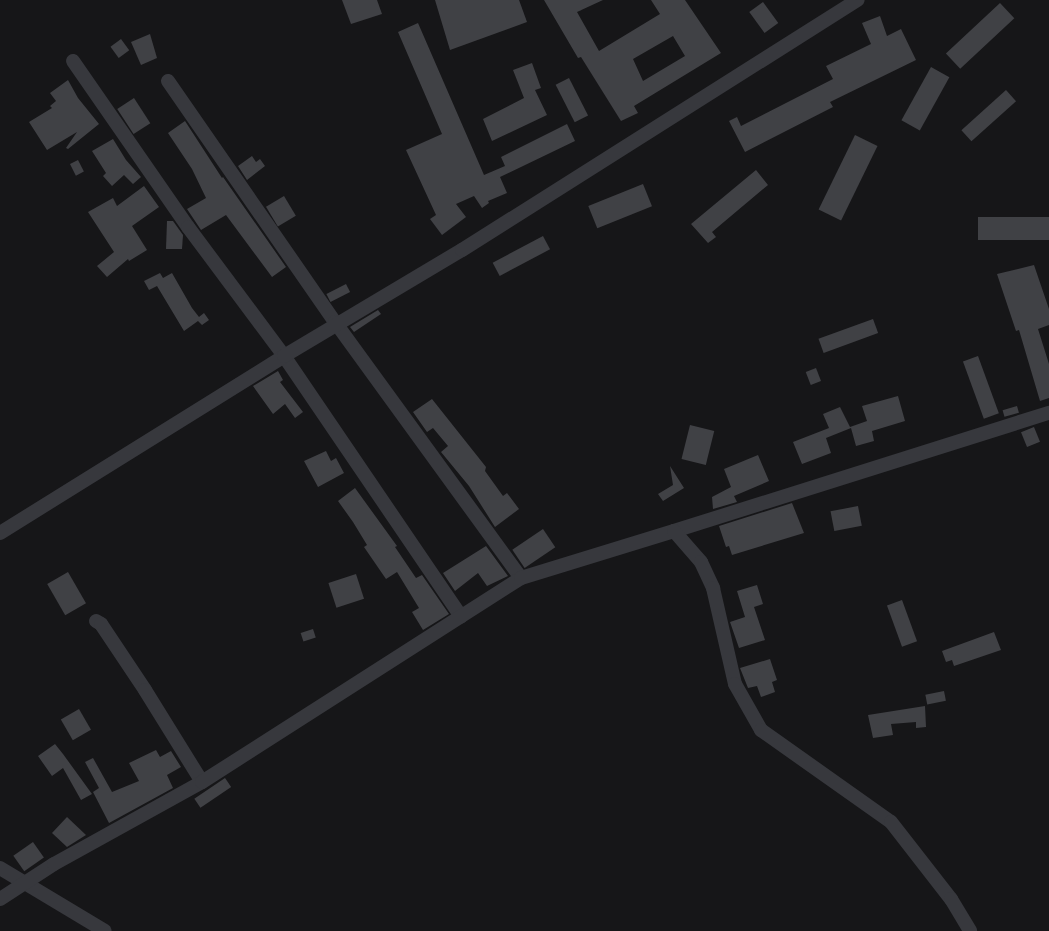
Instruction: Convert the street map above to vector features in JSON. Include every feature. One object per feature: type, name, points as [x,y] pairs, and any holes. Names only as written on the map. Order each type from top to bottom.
[{"type":"street","points":[[0,534],[284,356],[338,326],[858,0]]},
{"type":"street","points":[[73,61],[188,227],[284,356],[461,616]]},
{"type":"street","points":[[168,81],[338,326],[521,578]]},
{"type":"street","points":[[0,899],[54,864],[201,782],[521,578],[1049,413]]},
{"type":"street","points":[[674,531],[701,562],[713,588],[735,684],[761,730],[891,822],[951,898],[970,931]]},
{"type":"street","points":[[96,621],[101,624],[145,690],[201,782]]},
{"type":"street","points":[[0,868],[105,931]]},
{"type":"building","points":[[342,0],[377,0],[382,14],[351,24]]},
{"type":"building","points":[[435,0],[519,0],[527,22],[450,50]]},
{"type":"building","points":[[544,0],[603,0],[577,12],[599,51],[660,14],[651,0],[685,0],[721,53],[634,106],[638,113],[621,121],[581,57],[578,58]],"holes":[[[673,36],[685,56],[643,81],[633,59]]]},
{"type":"building","points":[[763,2],[778,23],[765,33],[749,12]]},
{"type":"building","points":[[1000,3],[1014,18],[960,69],[946,53]]},
{"type":"building","points":[[880,16],[887,36],[901,29],[916,60],[830,102],[833,107],[745,152],[729,121],[737,117],[741,126],[833,79],[826,66],[871,44],[862,23]]},
{"type":"building","points":[[418,23],[484,175],[505,166],[501,157],[567,124],[575,141],[500,177],[507,193],[488,201],[489,203],[482,208],[474,196],[456,204],[466,217],[442,235],[430,219],[436,215],[406,150],[442,134],[398,32]]},
{"type":"building","points":[[150,34],[157,58],[141,65],[131,42]]},
{"type":"building","points":[[121,39],[129,50],[119,58],[110,47]]},
{"type":"building","points":[[532,63],[541,88],[535,90],[547,115],[492,141],[483,119],[524,98],[513,70]]},
{"type":"building","points":[[931,67],[949,77],[920,131],[901,120]]},
{"type":"building","points":[[569,78],[588,115],[575,122],[556,85]]},
{"type":"building","points":[[68,80],[78,98],[99,124],[68,149],[66,148],[77,132],[47,150],[29,122],[52,108],[50,106],[56,101],[50,93]]},
{"type":"building","points":[[1006,90],[1016,101],[971,141],[961,130]]},
{"type":"building","points":[[134,98],[150,123],[134,134],[117,109]]},
{"type":"building","points":[[185,121],[222,178],[286,267],[272,277],[226,215],[201,230],[187,209],[206,198],[192,169],[168,133]]},
{"type":"building","points":[[855,135],[877,146],[841,221],[819,210]]},
{"type":"building","points":[[113,139],[126,160],[141,177],[133,184],[124,175],[112,186],[103,176],[106,173],[92,151]]},
{"type":"building","points":[[252,156],[256,162],[260,159],[265,166],[247,180],[238,166]]},
{"type":"building","points":[[78,160],[84,172],[76,176],[70,164]]},
{"type":"building","points":[[756,170],[768,185],[712,232],[716,237],[708,243],[691,224]]},
{"type":"building","points":[[643,184],[652,206],[597,228],[588,206]]},
{"type":"building","points":[[144,186],[159,207],[132,226],[147,250],[129,261],[128,259],[107,277],[97,266],[114,252],[88,212],[113,198],[117,206]]},
{"type":"building","points":[[284,196],[296,216],[278,227],[266,207]]},
{"type":"building","points":[[978,217],[1049,217],[1049,240],[978,240]]},
{"type":"building","points":[[167,221],[173,221],[183,235],[182,249],[166,249]]},
{"type":"building","points":[[543,236],[550,249],[500,276],[493,263]]},
{"type":"building","points":[[1034,265],[1049,309],[1049,325],[1038,329],[1049,364],[1049,398],[1040,401],[1019,330],[1016,331],[997,274]]},
{"type":"building","points":[[160,273],[163,278],[172,273],[199,317],[204,313],[209,320],[202,325],[198,321],[184,331],[157,286],[149,290],[144,281]]},
{"type":"building","points":[[346,284],[350,292],[330,302],[326,294]]},
{"type":"building","points":[[378,310],[381,314],[354,332],[350,327]]},
{"type":"building","points":[[873,319],[878,333],[824,353],[818,339]]},
{"type":"building","points":[[978,356],[999,413],[984,419],[963,361]]},
{"type":"building","points":[[816,368],[821,381],[811,385],[806,372]]},
{"type":"building","points":[[278,371],[283,380],[280,382],[303,412],[295,418],[285,404],[273,414],[253,386]]},
{"type":"building","points":[[898,396],[905,421],[872,431],[874,441],[856,446],[851,428],[826,438],[831,453],[802,464],[793,442],[829,428],[823,414],[840,407],[850,427],[867,421],[862,406]]},
{"type":"building","points":[[432,399],[486,467],[485,471],[503,496],[507,493],[519,509],[495,527],[469,486],[441,452],[448,446],[433,428],[427,432],[413,412]]},
{"type":"building","points":[[1017,406],[1019,413],[1005,417],[1003,410]]},
{"type":"building","points":[[690,425],[714,431],[706,465],[682,459]]},
{"type":"building","points":[[1034,427],[1040,442],[1027,447],[1021,432]]},
{"type":"building","points":[[326,451],[331,461],[336,458],[344,473],[318,487],[304,461]]},
{"type":"building","points":[[758,455],[769,481],[734,496],[737,502],[713,509],[712,497],[731,487],[724,469]]},
{"type":"building","points":[[670,466],[684,488],[663,501],[658,494],[673,485]]},
{"type":"building","points":[[355,488],[397,546],[395,547],[416,578],[422,575],[449,614],[423,630],[412,612],[419,608],[397,572],[386,579],[364,547],[367,545],[338,501]]},
{"type":"building","points":[[792,503],[804,533],[732,555],[729,546],[726,547],[719,526]]},
{"type":"building","points":[[858,506],[862,526],[834,531],[831,511]]},
{"type":"building","points":[[543,529],[555,547],[525,568],[512,550]]},
{"type":"building","points":[[486,546],[508,576],[487,586],[478,573],[455,591],[443,573]]},
{"type":"building","points":[[68,572],[86,603],[65,615],[47,584]]},
{"type":"building","points":[[356,574],[364,599],[336,608],[328,583]]},
{"type":"building","points":[[757,585],[763,604],[754,607],[765,640],[739,648],[730,622],[745,617],[737,591]]},
{"type":"building","points":[[902,600],[917,641],[902,647],[887,605]]},
{"type":"building","points":[[313,629],[316,638],[303,642],[301,633]]},
{"type":"building","points":[[994,632],[1001,650],[954,666],[952,660],[946,662],[942,651]]},
{"type":"building","points":[[770,659],[777,680],[772,682],[775,692],[761,697],[757,686],[748,688],[740,668]]},
{"type":"building","points":[[944,691],[946,701],[927,704],[925,695]]},
{"type":"building","points":[[925,706],[926,727],[916,728],[916,722],[891,724],[893,735],[873,738],[868,715]]},
{"type":"building","points":[[79,709],[91,730],[73,740],[61,720]]},
{"type":"building","points":[[55,744],[92,794],[81,800],[63,768],[52,776],[38,756]]},
{"type":"building","points":[[156,750],[160,757],[171,751],[181,767],[167,775],[173,788],[109,823],[93,792],[99,788],[85,762],[93,758],[112,792],[139,781],[129,763]]},
{"type":"building","points":[[225,778],[231,787],[200,808],[194,799]]},
{"type":"building","points":[[67,817],[86,835],[67,847],[52,833]]},
{"type":"building","points":[[33,842],[44,858],[24,871],[13,856]]}]
